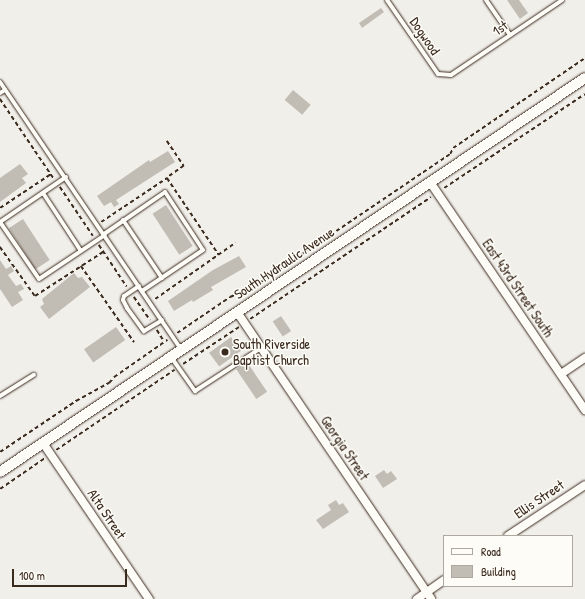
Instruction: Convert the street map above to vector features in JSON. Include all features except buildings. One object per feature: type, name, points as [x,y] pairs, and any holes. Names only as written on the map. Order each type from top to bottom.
[{"type":"street","name":"South Hydraulic Avenue","points":[[1,469],[43,443],[585,78]]},
{"type":"street","name":"East 43rd Street South","points":[[430,182],[585,410]]},
{"type":"street","name":"Georgia Street","points":[[237,312],[429,596]]},
{"type":"street","points":[[561,374],[585,358]]},
{"type":"street","name":"Alta Street","points":[[43,443],[149,599]]},
{"type":"street","name":"Ellis Street","points":[[509,535],[585,484]]},
{"type":"street","points":[[417,599],[429,596],[443,581]]},
{"type":"lane","name":"Dogwood","points":[[387,0],[438,74],[451,75]]},
{"type":"lane","points":[[486,0],[510,35]]},
{"type":"lane","name":"1st","points":[[451,75],[562,0]]},
{"type":"lane","points":[[0,82],[66,177],[181,349]]},
{"type":"lane","points":[[0,94],[5,90]]},
{"type":"lane","points":[[66,177],[0,222],[39,279],[165,192],[203,250],[142,291]]},
{"type":"lane","points":[[43,193],[81,251]]},
{"type":"lane","points":[[123,220],[162,278]]},
{"type":"lane","points":[[139,286],[130,291],[123,300],[137,324],[144,331],[162,320]]},
{"type":"lane","points":[[170,357],[195,391],[261,347]]},
{"type":"lane","points":[[0,396],[34,375]]},
{"type":"path","points":[[0,452],[76,401],[109,383],[114,377],[164,341],[230,297],[255,286],[450,154],[453,148],[585,58]]},
{"type":"path","points":[[0,489],[178,367],[585,94]]},
{"type":"path","points":[[0,99],[164,341]]},
{"type":"path","points":[[0,108],[4,105]]},
{"type":"path","points":[[101,222],[184,166],[167,141]]},
{"type":"path","points":[[0,208],[51,174]]},
{"type":"path","points":[[167,178],[219,254]]},
{"type":"path","points":[[153,300],[235,243]]},
{"type":"path","points":[[82,266],[134,342]]},
{"type":"place","name":"South Riverside Baptist Church","points":[[225,352]]}]
